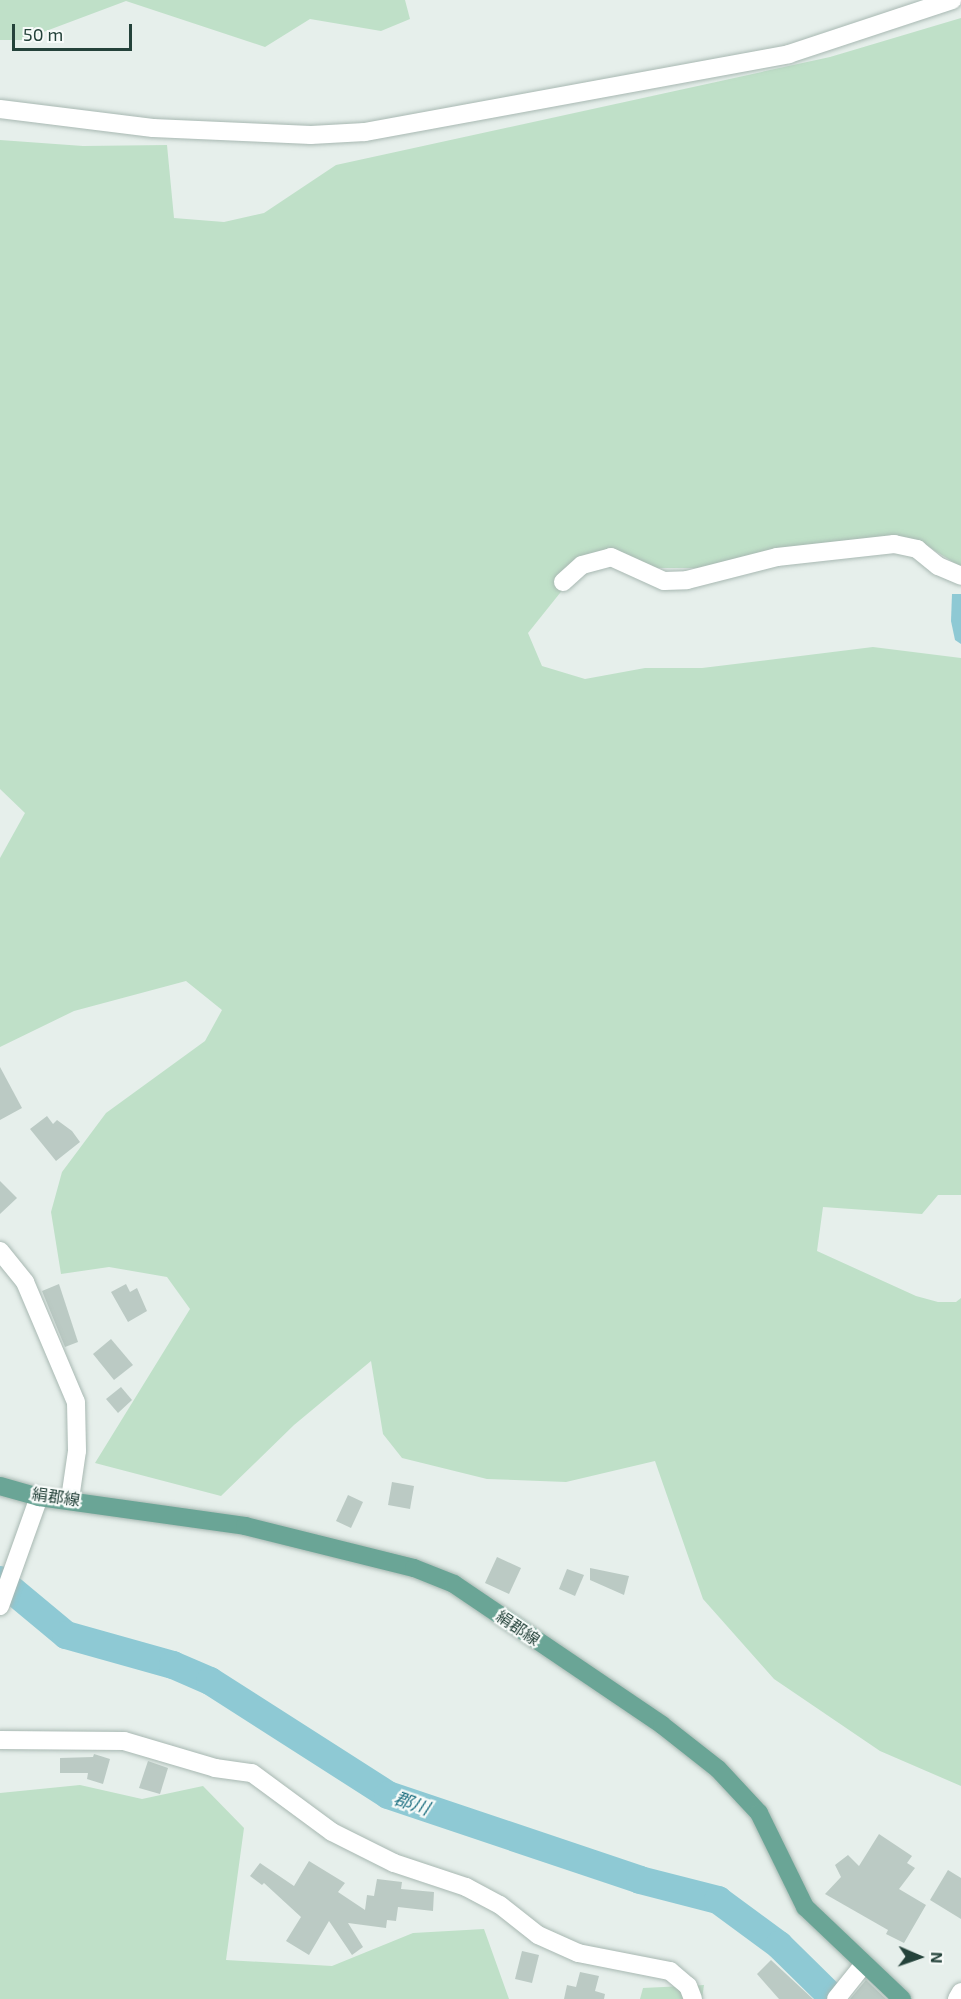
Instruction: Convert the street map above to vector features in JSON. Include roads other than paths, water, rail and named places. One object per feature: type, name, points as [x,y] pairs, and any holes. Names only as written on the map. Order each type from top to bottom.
[{"type":"main road","name":"絹郡線","points":[[0,1486],[39,1497],[70,1499],[244,1526],[414,1568],[454,1584],[662,1725],[718,1768],[759,1813],[805,1907],[902,1999]]},
{"type":"street","points":[[0,109],[153,128],[311,135],[366,132],[789,54],[952,0]]},
{"type":"street","points":[[563,582],[582,565],[611,557],[664,581],[687,580],[777,556],[894,544],[917,549],[938,566],[961,576]]},
{"type":"street","points":[[0,1251],[25,1282],[76,1402],[77,1451],[70,1499]]},
{"type":"street","points":[[5,1590],[39,1497]]},
{"type":"street","points":[[0,1740],[124,1741],[214,1768],[252,1773],[275,1786],[332,1832],[394,1863],[466,1887],[500,1905],[538,1935],[578,1953],[670,1971],[688,1986],[693,1999]]},
{"type":"street","points":[[839,1994],[864,1964]]},
{"type":"street","points":[[957,1999],[961,1992]]},
{"type":"water","points":[[952,594],[961,594],[961,644],[955,640],[951,621]]},
{"type":"waterway","name":"郡川","points":[[0,1580],[66,1635],[173,1665],[210,1681],[388,1795],[640,1880],[718,1900],[779,1945],[834,1999]]},
{"type":"waterway","name":"郡川","points":[[39,1616],[44,1616]]}]
